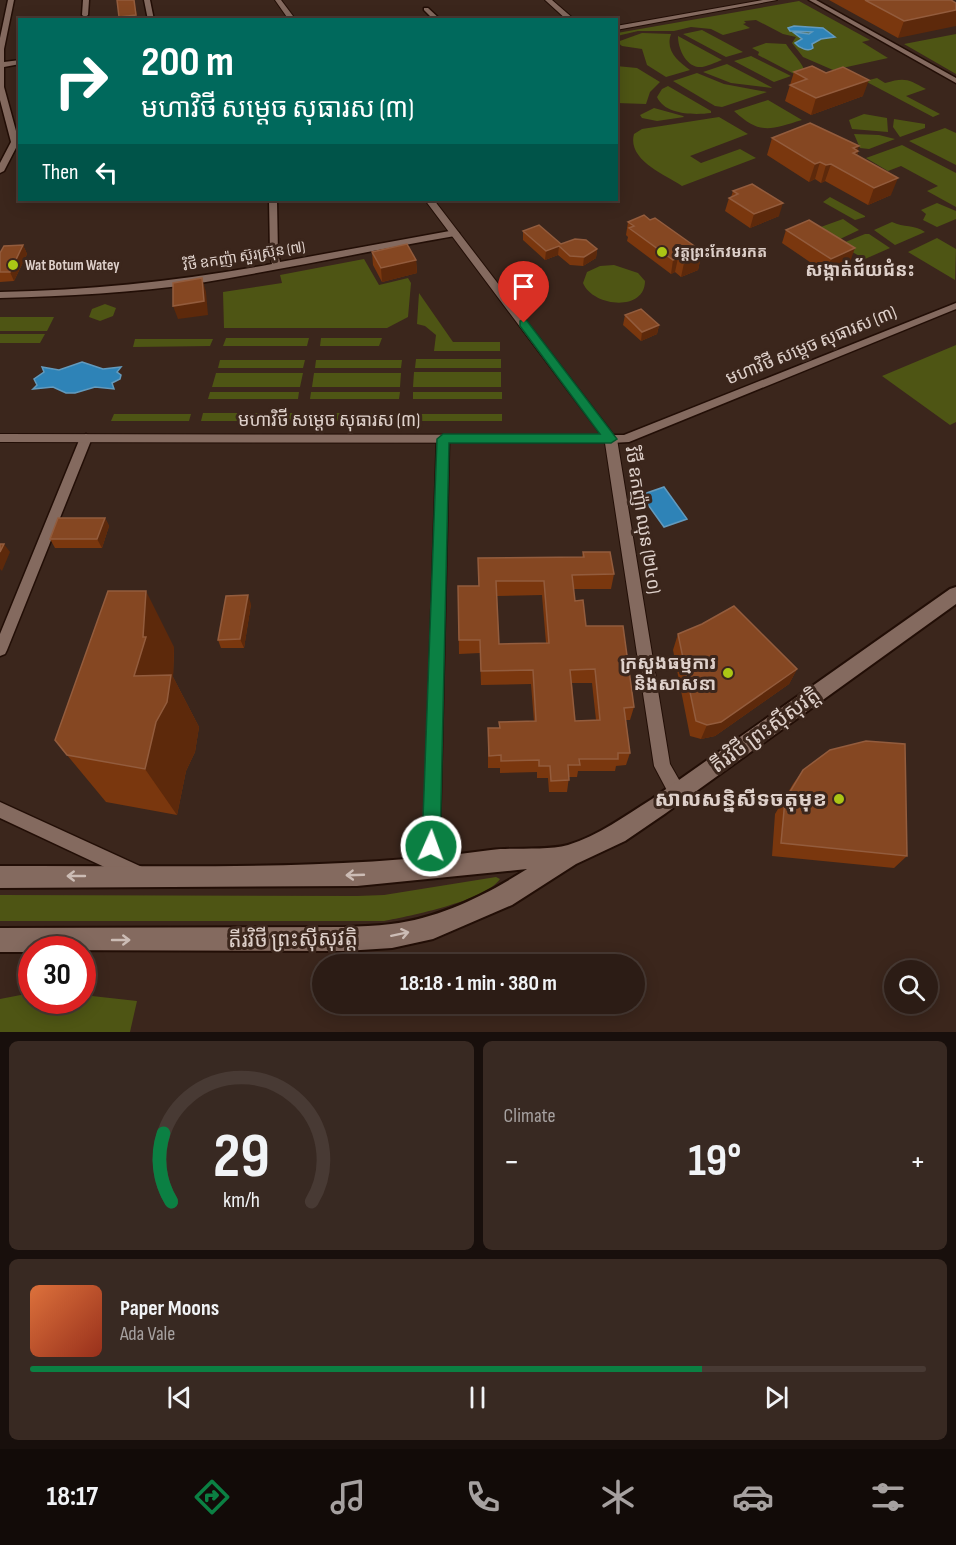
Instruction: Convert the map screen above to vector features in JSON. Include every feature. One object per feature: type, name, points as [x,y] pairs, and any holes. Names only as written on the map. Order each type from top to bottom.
[{"type":"main road","name":"តីរវិថី ព្រះស៊ីសុវត្តិ","points":[[0,940],[345,939],[392,936],[433,927],[504,897],[568,856],[617,833],[956,594]]},
{"type":"main road","name":"តីរវិថី ព្រះស៊ីសុវត្តិ","points":[[0,876],[357,875],[431,869],[496,860],[568,856]]},
{"type":"main road","points":[[496,860],[513,871],[515,882],[504,897]]},
{"type":"street","points":[[0,171],[15,142],[0,87],[10,0]]},
{"type":"street","points":[[85,15],[86,0]]},
{"type":"street","points":[[147,0],[151,18]]},
{"type":"street","points":[[278,0],[292,18]]},
{"type":"street","points":[[548,0],[570,18]]},
{"type":"street","points":[[618,28],[774,0]]},
{"type":"street","points":[[812,0],[956,81]]},
{"type":"street","points":[[426,9],[436,18]]},
{"type":"street","points":[[1,65],[18,62]]},
{"type":"street","points":[[273,201],[274,254],[277,267]]},
{"type":"street","name":"វិថី ឧកញ៉ា ឈុន (២៤០)","points":[[431,201],[611,439],[662,766],[677,792]]},
{"type":"street","name":"វិថី ឧកញ៉ា ស៊ួរស៊្រុន (៧)","points":[[0,295],[99,291],[199,280],[455,232]]},
{"type":"street","name":"មហាវិថី សម្តេច សុធារស (៣)","points":[[0,438],[625,439],[956,306]]},
{"type":"street","points":[[0,650],[86,438]]},
{"type":"street","points":[[431,869],[443,439]]},
{"type":"street","name":"តីរវិថី ព្រះស៊ីសុវត្តិ","points":[[0,810],[143,876]]},
{"type":"green space","points":[[799,1],[870,40],[862,42],[888,58],[833,70],[803,57],[792,43],[796,37],[783,34],[756,20],[744,21],[746,23],[743,24],[750,28],[723,35],[711,29],[691,27],[674,31],[638,31],[618,36],[618,33]],"holes":[[[794,26],[823,28],[828,38],[811,42],[805,40],[794,33],[809,34],[812,32],[801,31]]]},
{"type":"green space","points":[[702,30],[743,52],[726,57],[683,34]]},
{"type":"green space","points":[[642,33],[671,34],[671,50],[677,59],[690,70],[666,77],[647,65],[642,49],[622,46],[618,42]]},
{"type":"green space","points":[[956,34],[956,74],[904,44]]},
{"type":"green space","points":[[678,36],[722,60],[704,67],[693,66],[683,55]]},
{"type":"green space","points":[[766,43],[786,44],[806,74],[800,77],[758,55],[759,52],[752,48]]},
{"type":"green space","points":[[751,56],[791,76],[774,82],[734,61]]},
{"type":"green space","points":[[727,64],[772,88],[731,83],[703,72]]},
{"type":"green space","points":[[618,66],[637,68],[660,82],[650,92],[646,104],[618,103]]},
{"type":"green space","points":[[697,73],[724,84],[767,92],[722,107],[715,106],[673,81]]},
{"type":"green space","points":[[877,78],[885,83],[906,80],[926,89],[906,96],[940,114],[933,117],[865,81]]},
{"type":"green space","points":[[668,86],[711,113],[689,114],[666,107],[657,97],[662,89]]},
{"type":"green space","points":[[768,100],[802,120],[766,128],[752,124],[734,111]]},
{"type":"green space","points":[[654,108],[684,117],[657,121],[642,118],[640,115]]},
{"type":"green space","points":[[864,114],[887,118],[888,132],[852,129],[849,120]]},
{"type":"green space","points":[[719,117],[748,134],[690,156],[701,163],[740,149],[756,158],[682,186],[641,159],[633,143],[634,134],[642,129]]},
{"type":"green space","points":[[894,119],[925,124],[925,128],[900,137],[893,127]]},
{"type":"green space","points":[[945,128],[956,133],[956,165],[909,141]]},
{"type":"green space","points":[[854,134],[879,135],[895,139],[869,149],[860,148]]},
{"type":"green space","points":[[902,145],[956,173],[956,207],[927,191],[938,186],[901,166],[888,171],[866,158]]},
{"type":"green space","points":[[830,197],[865,217],[855,220],[823,202]]},
{"type":"green space","points":[[937,203],[956,211],[956,219],[937,227],[923,220],[926,214],[921,210]]},
{"type":"green space","points":[[843,219],[859,230],[838,240],[818,228]]},
{"type":"green space","points":[[892,222],[925,232],[895,245],[874,230]]},
{"type":"green space","points":[[869,234],[890,248],[865,259],[843,247],[843,243]]},
{"type":"green space","points":[[937,238],[956,249],[955,280],[908,252]]},
{"type":"green space","points":[[364,259],[379,285],[408,278],[411,283],[408,317],[387,328],[224,328],[223,292],[282,283],[280,275]]},
{"type":"green space","points":[[614,265],[638,273],[645,281],[643,291],[637,298],[618,303],[607,301],[589,291],[583,283],[587,272],[600,266]]},
{"type":"green space","points":[[419,293],[453,342],[500,342],[500,351],[434,351],[436,335],[425,326],[417,324]]},
{"type":"green space","points":[[105,304],[116,308],[113,316],[100,321],[89,317],[92,309]]},
{"type":"green space","points":[[0,317],[54,317],[47,331],[0,331]]},
{"type":"green space","points":[[0,334],[45,334],[40,343],[0,343]]},
{"type":"green space","points":[[226,338],[309,338],[307,346],[223,346]]},
{"type":"green space","points":[[321,338],[382,338],[379,346],[320,346]]},
{"type":"green space","points":[[135,339],[213,339],[210,346],[133,347]]},
{"type":"green space","points":[[956,345],[956,422],[950,425],[882,376]]},
{"type":"green space","points":[[416,359],[501,359],[501,368],[415,368]]},
{"type":"green space","points":[[220,360],[305,360],[303,368],[218,368]]},
{"type":"green space","points":[[316,360],[402,360],[401,368],[315,368]]},
{"type":"green space","points":[[414,372],[501,372],[501,387],[413,387]]},
{"type":"green space","points":[[216,373],[303,373],[300,387],[212,387]]},
{"type":"green space","points":[[314,373],[401,373],[400,387],[312,387]]},
{"type":"green space","points":[[210,392],[299,392],[298,399],[208,399]]},
{"type":"green space","points":[[311,392],[400,392],[399,399],[310,399]]},
{"type":"green space","points":[[413,392],[502,392],[502,399],[413,399]]},
{"type":"green space","points":[[203,413],[294,413],[292,421],[201,421]]},
{"type":"green space","points":[[308,413],[399,413],[398,421],[307,421]]},
{"type":"green space","points":[[114,414],[191,414],[189,421],[111,421]]},
{"type":"green space","points":[[412,414],[502,414],[502,421],[411,421]]},
{"type":"green space","points":[[496,877],[500,879],[492,887],[464,901],[384,921],[0,921],[0,895],[357,896],[384,895]]},
{"type":"green space","points":[[18,996],[18,1014],[96,1014],[96,996],[137,1001],[130,1032],[0,1032],[0,999]]},
{"type":"water","points":[[794,26],[823,28],[835,37],[821,39],[812,44],[813,48],[804,49],[795,43],[802,39],[793,32],[809,34],[812,32],[790,31],[788,28]]},
{"type":"water","points":[[82,362],[103,369],[121,367],[117,372],[121,375],[120,379],[112,383],[114,389],[95,387],[75,393],[66,393],[53,387],[33,389],[37,385],[34,379],[44,372],[42,367],[59,370]]},
{"type":"water","points":[[664,487],[687,519],[664,527],[641,495]]},
{"type":"building","points":[[117,0],[134,0],[136,15],[119,17]]},
{"type":"building","points":[[865,0],[951,0],[956,3],[956,10],[904,21]]},
{"type":"building","points":[[812,66],[826,73],[843,67],[869,80],[816,98],[790,85],[807,79],[794,72]]},
{"type":"building","points":[[810,123],[859,146],[853,148],[858,151],[853,153],[898,178],[874,188],[831,164],[826,165],[820,162],[815,164],[772,138]]},
{"type":"building","points":[[752,184],[783,203],[754,214],[729,198],[738,194],[733,191]]},
{"type":"building","points":[[644,215],[650,220],[655,218],[700,250],[695,252],[701,256],[684,263],[678,258],[673,260],[629,228],[634,226],[628,222]]},
{"type":"building","points":[[809,220],[855,248],[831,259],[786,230]]},
{"type":"building","points":[[539,225],[561,244],[575,239],[586,240],[597,249],[584,257],[570,256],[559,246],[546,251],[523,231]]},
{"type":"building","points":[[407,244],[416,260],[381,268],[372,252]]},
{"type":"building","points":[[23,245],[10,272],[0,272],[0,253],[4,246]]},
{"type":"building","points":[[202,278],[204,301],[173,306],[173,283]]},
{"type":"building","points":[[641,309],[659,325],[642,332],[625,315]]},
{"type":"building","points":[[58,518],[105,518],[97,539],[50,539]]},
{"type":"building","points":[[583,552],[610,552],[614,574],[572,575],[575,601],[583,600],[586,626],[623,626],[634,707],[624,708],[630,753],[618,753],[618,759],[579,759],[580,765],[568,765],[569,780],[551,781],[550,766],[539,766],[539,760],[501,761],[501,755],[489,756],[488,728],[500,728],[499,722],[536,721],[533,670],[481,671],[480,640],[459,640],[458,586],[479,586],[478,558],[584,557]],"holes":[[[496,581],[544,581],[549,643],[499,644]],[[595,669],[600,720],[575,721],[570,670]]]},
{"type":"building","points":[[108,591],[146,591],[143,637],[146,637],[134,676],[171,675],[167,702],[156,722],[145,769],[67,755],[55,740]]},
{"type":"building","points":[[248,595],[240,639],[218,640],[226,596]]},
{"type":"building","name":"ក្រសួងធម្មការ និងសាសនា","points":[[734,606],[797,669],[721,722],[707,725],[696,721],[678,634]]},
{"type":"building","name":"សាលសន្និសីទចតុមុខ","points":[[866,741],[905,744],[907,856],[781,843],[785,800],[803,770],[830,750]]},
{"type":"place","name":"វត្តព្រះកែវមរកត","points":[[662,252]]},
{"type":"place","name":"Wat Botum Watey","points":[[13,265]]},
{"type":"place","name":"ក្រសួងធម្មការ និងសាសនា","points":[[728,673]]},
{"type":"place","name":"សាលសន្និសីទចតុមុខ","points":[[839,799]]},
{"type":"district","name":"សង្កាត់ជ័យជំនះ","points":[[860,270]]},
{"type":"route","points":[[431,846],[443,439],[611,439],[524,323]]}]
